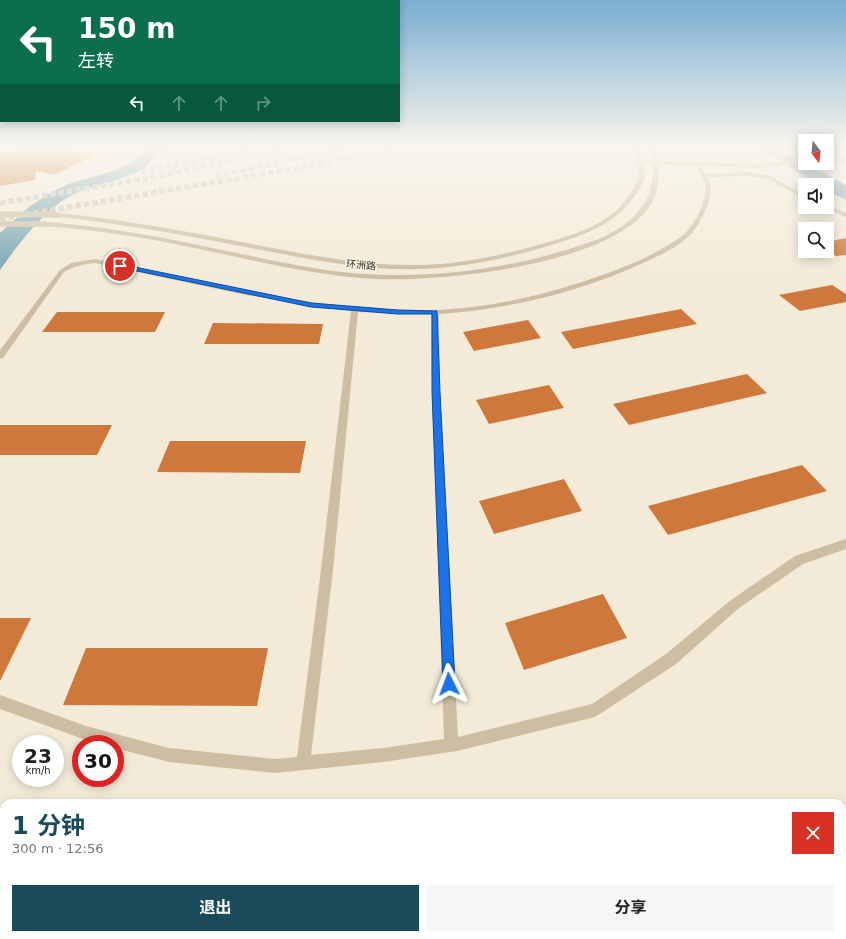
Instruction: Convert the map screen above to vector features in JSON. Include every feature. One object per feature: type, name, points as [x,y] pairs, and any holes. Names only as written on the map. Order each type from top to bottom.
[{"type":"street","name":"环洲路","points":[[0,214],[59,215],[166,230],[283,252],[358,264],[419,267],[471,263],[519,253],[588,232],[606,222],[621,210],[629,201],[635,191]]},
{"type":"street","name":"环洲路","points":[[0,224],[78,226],[351,275],[420,276],[477,273],[530,262],[601,240],[626,227],[647,204],[652,191]]},
{"type":"street","points":[[0,356],[62,271],[68,266],[82,262],[95,261],[311,305],[398,312],[462,310],[511,302],[574,288],[628,268],[664,250],[690,232],[706,201],[707,191]]},
{"type":"street","points":[[834,210],[846,215]]},
{"type":"street","points":[[303,763],[327,570],[355,308]]},
{"type":"street","points":[[435,312],[436,392],[452,745]]},
{"type":"street","points":[[0,702],[86,733],[169,755],[274,766],[383,756],[452,745],[595,710],[671,659],[735,604],[799,560],[846,544]]},
{"type":"water","points":[[82,191],[67,198],[45,215],[25,236],[0,270],[0,233],[30,206],[52,192]]},
{"type":"water","points":[[834,191],[846,191],[846,200],[834,194]]},
{"type":"building","points":[[846,238],[846,255],[836,256],[834,255],[834,241]]},
{"type":"building","points":[[832,285],[846,294],[846,302],[800,311],[779,295]]},
{"type":"building","points":[[681,309],[697,324],[573,349],[561,332]]},
{"type":"building","points":[[57,312],[165,312],[155,332],[42,332]]},
{"type":"building","points":[[528,320],[541,338],[474,351],[463,332]]},
{"type":"building","points":[[213,323],[323,324],[319,344],[204,344]]},
{"type":"building","points":[[747,374],[767,393],[629,425],[613,404]]},
{"type":"building","points":[[549,385],[564,408],[489,424],[476,400]]},
{"type":"building","points":[[0,425],[112,425],[97,455],[0,455]]},
{"type":"building","points":[[170,441],[306,441],[300,473],[157,472]]},
{"type":"building","points":[[802,465],[827,491],[668,535],[648,506]]},
{"type":"building","points":[[564,479],[582,511],[494,534],[479,501]]},
{"type":"building","points":[[603,594],[627,638],[524,670],[505,623]]},
{"type":"building","points":[[0,618],[31,618],[0,681]]},
{"type":"building","points":[[86,648],[268,648],[257,706],[63,705]]},
{"type":"tunnel","points":[[0,203],[72,191]]},
{"type":"tunnel","points":[[0,219],[165,191]]},
{"type":"route","points":[[120,266],[311,305],[398,312],[435,312],[436,392],[449,684]]}]
